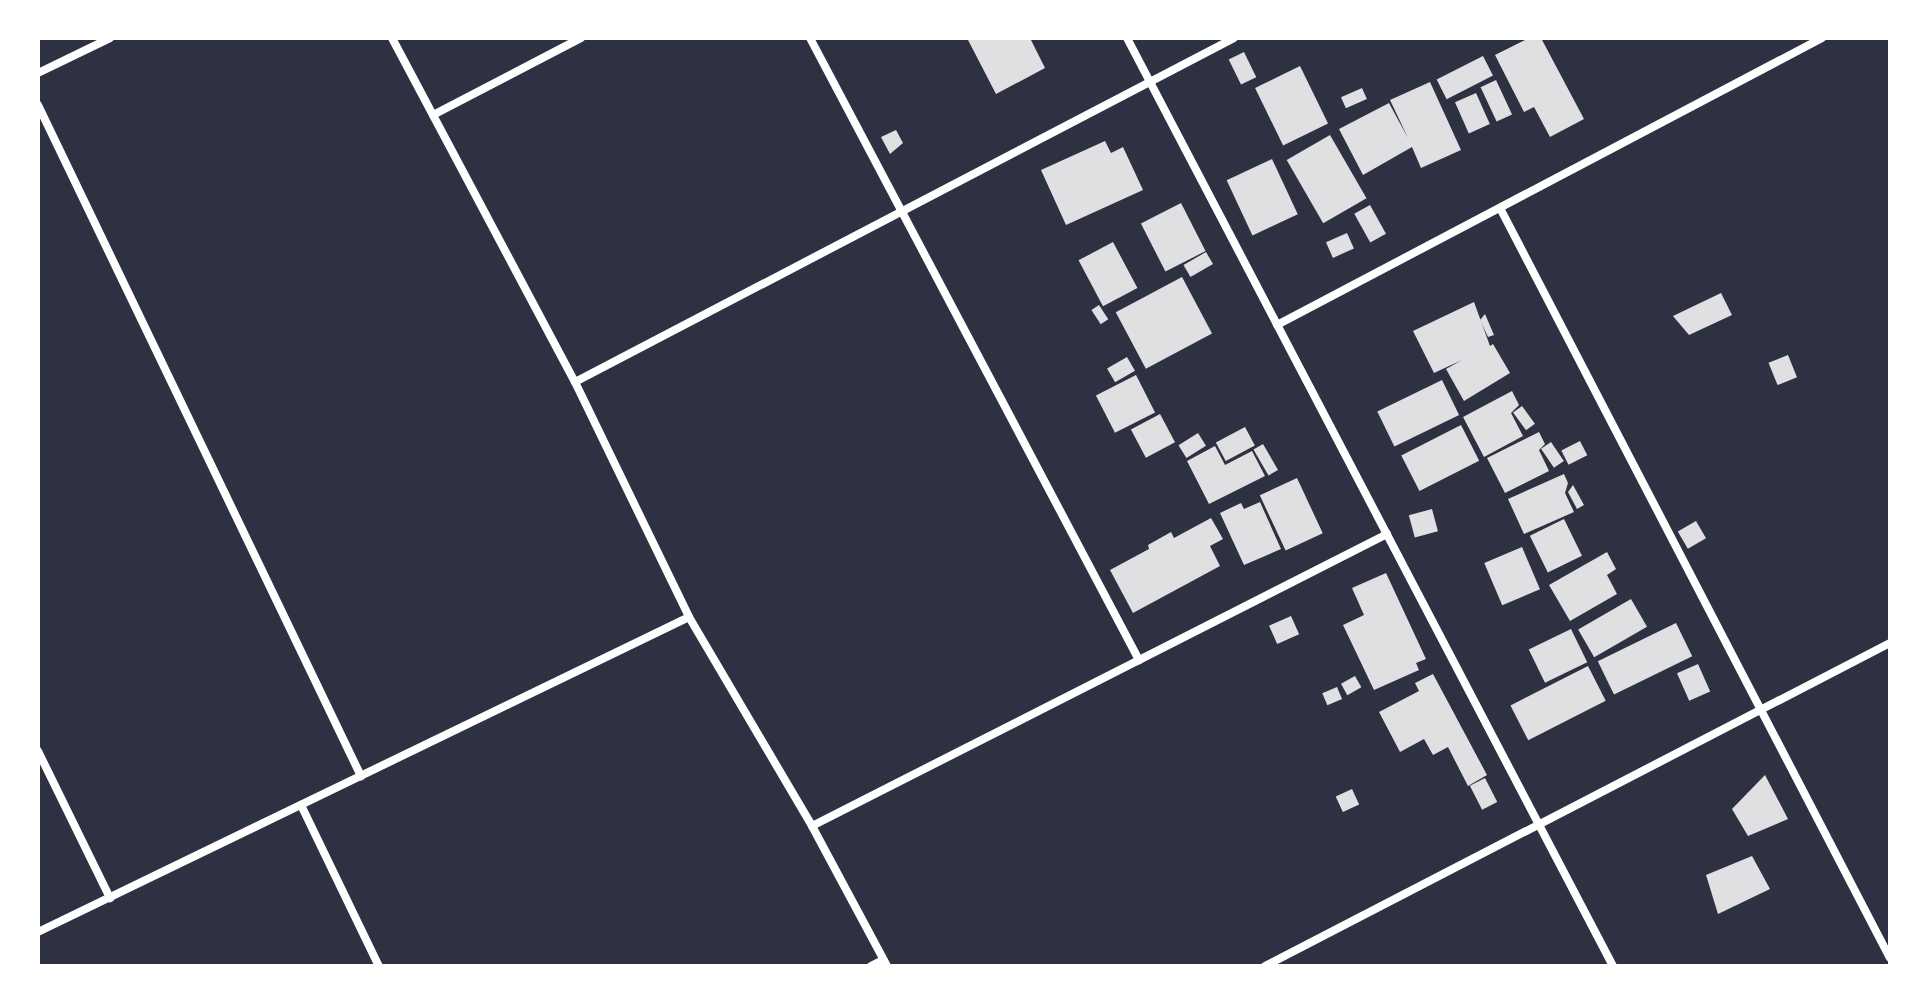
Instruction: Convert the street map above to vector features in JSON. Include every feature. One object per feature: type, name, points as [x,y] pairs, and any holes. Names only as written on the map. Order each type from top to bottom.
[{"type":"street","points":[[38,73],[110,38]]},
{"type":"street","points":[[392,38],[575,382],[689,617],[812,826],[885,963],[871,966]]},
{"type":"street","points":[[433,115],[581,38]]},
{"type":"street","points":[[810,38],[1139,660]]},
{"type":"street","points":[[1127,38],[1613,966]]},
{"type":"street","points":[[575,382],[1234,38]]},
{"type":"street","points":[[1277,325],[1822,38]]},
{"type":"street","points":[[38,105],[361,776]]},
{"type":"street","points":[[1500,208],[1890,958]]},
{"type":"street","points":[[812,826],[1387,534]]},
{"type":"street","points":[[38,932],[689,617]]},
{"type":"street","points":[[1265,966],[1890,643]]},
{"type":"street","points":[[38,751],[110,898]]},
{"type":"street","points":[[301,805],[379,966]]},
{"type":"street","points":[[1285,956],[1290,966]]},
{"type":"building","points":[[967,38],[1030,38],[1045,68],[996,94]]},
{"type":"building","points":[[1529,38],[1541,38],[1584,119],[1550,137],[1534,107],[1524,112],[1495,55]]},
{"type":"building","points":[[1244,52],[1256,77],[1241,85],[1229,59]]},
{"type":"building","points":[[1483,56],[1493,76],[1447,99],[1437,80]]},
{"type":"building","points":[[1300,66],[1328,124],[1283,145],[1255,88]]},
{"type":"building","points":[[1496,80],[1512,114],[1497,122],[1481,87]]},
{"type":"building","points":[[1430,82],[1461,150],[1421,168],[1412,147],[1363,175],[1339,129],[1389,103],[1408,138],[1390,100]]},
{"type":"building","points":[[1362,88],[1367,99],[1346,108],[1341,97]]},
{"type":"building","points":[[1476,93],[1490,124],[1469,133],[1455,102]]},
{"type":"building","points":[[896,130],[903,143],[890,154],[881,137]]},
{"type":"building","points":[[1330,135],[1366,198],[1323,223],[1287,160]]},
{"type":"building","points":[[1105,141],[1111,153],[1123,147],[1143,190],[1066,225],[1041,170]]},
{"type":"building","points":[[1272,159],[1298,214],[1252,235],[1227,180]]},
{"type":"building","points":[[1181,203],[1206,251],[1165,272],[1141,223]]},
{"type":"building","points":[[1370,205],[1386,234],[1370,243],[1354,214]]},
{"type":"building","points":[[1347,233],[1354,249],[1333,258],[1326,242]]},
{"type":"building","points":[[1113,242],[1137,288],[1103,306],[1079,260]]},
{"type":"building","points":[[1206,252],[1213,264],[1190,277],[1183,265]]},
{"type":"building","points":[[1182,277],[1212,334],[1146,369],[1116,312]]},
{"type":"building","points":[[1721,293],[1732,315],[1689,335],[1673,316]]},
{"type":"building","points":[[1474,302],[1490,346],[1493,344],[1510,373],[1464,401],[1446,369],[1462,360],[1434,373],[1413,331]]},
{"type":"building","points":[[1099,305],[1108,319],[1101,324],[1091,310]]},
{"type":"building","points":[[1485,314],[1494,335],[1488,337],[1480,320]]},
{"type":"building","points":[[1788,355],[1797,377],[1778,385],[1769,363]]},
{"type":"building","points":[[1127,357],[1135,371],[1115,382],[1107,368]]},
{"type":"building","points":[[1136,375],[1155,412],[1115,433],[1096,395]]},
{"type":"building","points":[[1442,380],[1459,415],[1394,447],[1377,412]]},
{"type":"building","points":[[1512,391],[1519,405],[1511,413],[1523,436],[1484,457],[1463,417]]},
{"type":"building","points":[[1522,406],[1535,424],[1526,430],[1513,412]]},
{"type":"building","points":[[1160,414],[1175,442],[1146,458],[1131,429]]},
{"type":"building","points":[[1461,425],[1479,461],[1419,491],[1401,455]]},
{"type":"building","points":[[1245,427],[1255,446],[1226,461],[1216,442]]},
{"type":"building","points":[[1539,432],[1545,444],[1539,450],[1549,471],[1505,493],[1487,458]]},
{"type":"building","points":[[1198,433],[1206,446],[1186,458],[1178,445]]},
{"type":"building","points":[[1580,441],[1587,455],[1569,465],[1561,451]]},
{"type":"building","points":[[1551,442],[1564,461],[1554,468],[1541,449]]},
{"type":"building","points":[[1263,444],[1278,470],[1268,475],[1253,450]]},
{"type":"building","points":[[1215,446],[1225,465],[1252,451],[1265,476],[1209,504],[1187,461]]},
{"type":"building","points":[[1564,474],[1568,483],[1565,493],[1574,512],[1524,534],[1508,499]]},
{"type":"building","points":[[1297,478],[1323,533],[1286,551],[1260,495]]},
{"type":"building","points":[[1573,485],[1584,505],[1577,509],[1568,492]]},
{"type":"building","points":[[1260,502],[1281,549],[1244,565],[1220,513],[1241,503],[1244,509]]},
{"type":"building","points":[[1432,509],[1438,531],[1415,537],[1409,515]]},
{"type":"building","points":[[1211,518],[1223,539],[1210,546],[1220,566],[1133,613],[1110,570],[1149,549],[1148,545],[1171,532],[1174,538]]},
{"type":"building","points":[[1564,519],[1582,556],[1548,573],[1530,536]]},
{"type":"building","points":[[1696,521],[1706,538],[1688,549],[1678,532]]},
{"type":"building","points":[[1522,547],[1540,589],[1502,605],[1484,563]]},
{"type":"building","points":[[1607,552],[1616,569],[1607,575],[1617,594],[1570,621],[1549,585]]},
{"type":"building","points":[[1386,573],[1426,659],[1416,663],[1419,670],[1374,690],[1343,625],[1364,615],[1352,588]]},
{"type":"building","points":[[1631,599],[1647,627],[1594,657],[1578,630]]},
{"type":"building","points":[[1291,616],[1299,634],[1277,644],[1269,626]]},
{"type":"building","points":[[1676,623],[1692,656],[1614,694],[1598,661]]},
{"type":"building","points":[[1571,629],[1587,662],[1545,683],[1529,650]]},
{"type":"building","points":[[1698,664],[1710,691],[1689,701],[1677,673]]},
{"type":"building","points":[[1588,666],[1606,701],[1528,740],[1510,705]]},
{"type":"building","points":[[1433,674],[1487,775],[1468,786],[1448,747],[1433,755],[1424,739],[1400,752],[1379,712],[1419,691],[1415,683]]},
{"type":"building","points":[[1355,676],[1361,687],[1347,695],[1341,684]]},
{"type":"building","points":[[1337,687],[1342,699],[1327,705],[1322,693]]},
{"type":"building","points":[[1765,775],[1788,819],[1748,836],[1732,809]]},
{"type":"building","points":[[1485,778],[1497,802],[1482,810],[1470,786]]},
{"type":"building","points":[[1352,789],[1359,804],[1343,812],[1336,797]]},
{"type":"building","points":[[1752,856],[1770,889],[1718,914],[1706,875]]}]
